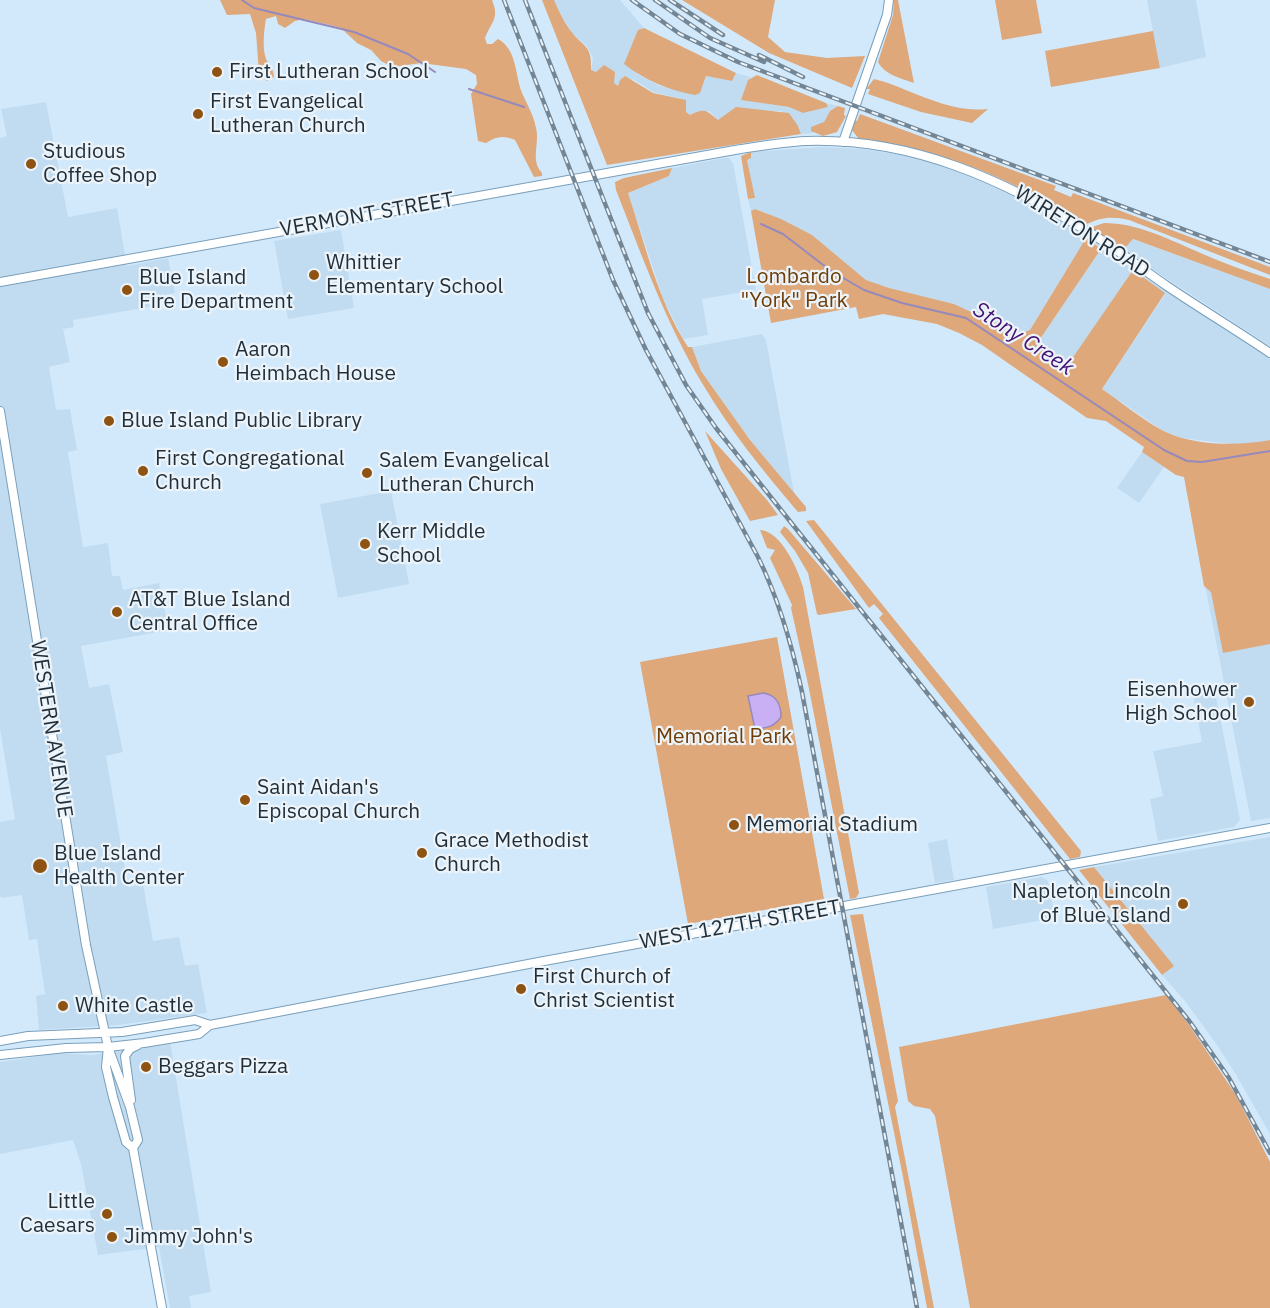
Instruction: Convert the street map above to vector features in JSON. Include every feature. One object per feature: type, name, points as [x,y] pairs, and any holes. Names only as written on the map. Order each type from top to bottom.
[{"type":"main road","points":[[843,142],[887,15],[889,0]]},
{"type":"main road","name":"WIRETON ROAD","points":[[735,150],[788,142],[843,142],[877,146],[954,164],[1017,190],[1094,235],[1180,295],[1270,353]]},
{"type":"main road","name":"VERMONT STREET","points":[[0,282],[735,150]]},
{"type":"main road","name":"WESTERN AVENUE","points":[[0,411],[86,945],[108,1047],[130,1107],[138,1140],[133,1148]]},
{"type":"main road","name":"WEST 127TH STREET","points":[[0,1055],[66,1048],[108,1047],[199,1034],[210,1025],[544,961],[1270,828]]},
{"type":"main road","name":"WEST 127TH STREET","points":[[0,1041],[28,1036],[105,1033],[195,1020],[210,1025]]},
{"type":"main road","points":[[130,1107],[132,1097],[125,1056],[130,1048],[144,1043]]},
{"type":"main road","name":"WESTERN AVENUE","points":[[108,1047],[106,1067],[126,1142],[133,1148],[162,1308]]},
{"type":"shaded area","points":[[554,0],[620,0],[644,28],[638,30],[637,74],[660,86],[700,93],[706,76],[732,81],[736,73],[751,77],[742,100],[789,107],[803,113],[828,107],[826,103],[838,106],[830,111],[824,122],[811,131],[814,133],[801,134],[798,126],[781,111],[763,111],[718,120],[709,111],[690,116],[685,112],[686,100],[653,92],[633,79],[618,86],[591,70],[593,58],[587,46],[572,33]]},
{"type":"shaded area","points":[[1147,0],[1196,0],[1206,57],[1160,68]]},
{"type":"shaded area","points":[[46,102],[68,217],[117,208],[127,266],[168,258],[175,293],[148,298],[149,307],[73,320],[74,327],[63,329],[70,362],[49,367],[56,410],[70,409],[77,450],[68,452],[83,547],[108,543],[112,576],[120,576],[123,590],[159,583],[169,630],[81,646],[89,688],[109,684],[123,752],[106,756],[128,887],[143,884],[153,941],[179,937],[185,966],[198,964],[207,1013],[118,1025],[39,1030],[36,996],[45,994],[37,939],[29,940],[22,895],[1,898],[0,894],[0,822],[15,819],[0,729],[0,138],[7,136],[1,109]]},
{"type":"shaded area","points":[[821,147],[862,149],[904,155],[943,165],[1017,193],[1075,228],[1270,359],[1270,440],[1252,444],[1231,444],[1182,438],[1165,432],[1102,389],[1165,294],[1133,270],[1068,367],[1036,345],[1101,249],[1086,238],[1030,330],[1022,333],[1014,332],[954,304],[866,280],[812,235],[764,212],[755,209],[751,211],[748,199],[754,199],[747,160],[751,158],[751,152]]},
{"type":"shaded area","points":[[729,158],[733,163],[756,290],[702,299],[708,335],[683,339],[663,298],[628,193],[669,176],[672,168]]},
{"type":"shaded area","name":"Whittier Elementary School","points":[[341,230],[354,308],[288,319],[274,241]]},
{"type":"shaded area","points":[[1132,239],[1270,289],[1270,346],[1123,250]]},
{"type":"shaded area","points":[[762,334],[766,340],[794,493],[750,440],[701,371],[692,347]]},
{"type":"shaded area","name":"Eisenhower High School","points":[[1270,445],[1270,818],[1251,821],[1184,477]]},
{"type":"shaded area","points":[[1142,452],[1164,467],[1139,503],[1117,488]]},
{"type":"shaded area","name":"Kerr Middle School","points":[[391,491],[409,584],[338,598],[320,504]]},
{"type":"shaded area","points":[[1215,691],[1240,820],[1234,827],[1158,841],[1150,799],[1163,796],[1153,751],[1202,742],[1193,695]]},
{"type":"shaded area","points":[[763,693],[777,700],[781,717],[770,726],[755,729],[748,696]]},
{"type":"shaded area","points":[[1270,837],[1270,1134],[1217,1045],[1185,1001],[1162,975],[1173,966],[1094,867]]},
{"type":"shaded area","points":[[947,839],[954,880],[935,883],[928,843]]},
{"type":"shaded area","points":[[1042,877],[1048,881],[1055,918],[993,929],[986,887]]},
{"type":"shaded area","points":[[170,1041],[211,1292],[189,1296],[191,1308],[170,1308],[159,1247],[98,1255],[81,1164],[73,1140],[0,1154],[0,1062],[60,1053],[93,1055]]},
{"type":"green space","points":[[220,0],[492,0],[495,16],[485,38],[487,44],[492,44],[498,39],[504,43],[512,56],[522,93],[535,124],[536,157],[542,176],[534,177],[515,140],[500,137],[486,143],[478,141],[471,94],[477,84],[476,75],[466,69],[421,63],[393,67],[381,61],[371,50],[357,43],[341,28],[304,19],[295,21],[285,28],[278,24],[276,16],[266,19],[265,23],[265,55],[274,77],[267,81],[259,73],[256,33],[250,14],[227,15]]},
{"type":"green space","points":[[542,0],[554,0],[570,30],[588,50],[591,70],[596,72],[604,65],[615,72],[614,83],[618,86],[620,80],[625,76],[653,93],[686,100],[686,112],[690,115],[705,111],[718,120],[736,107],[789,113],[801,134],[607,165]]},
{"type":"green space","points":[[682,0],[775,0],[768,37],[785,52],[827,58],[865,56],[852,88],[769,53]]},
{"type":"green space","points":[[894,0],[898,0],[914,83],[889,73],[878,62],[893,15]]},
{"type":"green space","points":[[995,0],[1036,0],[1042,33],[1002,40]]},
{"type":"green space","points":[[644,28],[736,73],[732,81],[706,76],[700,93],[695,95],[649,80],[624,64],[638,30]]},
{"type":"green space","points":[[1153,31],[1160,68],[1051,87],[1045,51]]},
{"type":"green space","points":[[757,75],[826,103],[828,107],[803,113],[789,107],[741,100],[748,80]]},
{"type":"green space","points":[[874,79],[949,105],[988,109],[972,123],[921,112],[868,94],[870,89],[866,89]]},
{"type":"green space","points":[[838,106],[845,108],[844,115],[846,116],[837,132],[823,136],[811,131],[811,127],[824,122],[830,111]]},
{"type":"green space","points":[[860,114],[1056,186],[1054,190],[1071,197],[1073,193],[1270,267],[1270,275],[1129,220],[1106,218],[1085,225],[1020,188],[953,160],[882,142],[859,139],[851,129],[854,120],[857,121]]},
{"type":"green space","points":[[751,152],[751,158],[747,160],[755,198],[748,199],[741,156]]},
{"type":"green space","points":[[672,168],[669,176],[628,193],[660,292],[688,347],[692,347],[701,371],[750,440],[806,507],[806,511],[798,512],[785,497],[712,400],[677,337],[635,240],[615,182]]},
{"type":"green space","name":"Lombardo \"York\" Park","points":[[755,209],[812,235],[866,280],[954,304],[1014,332],[1022,333],[1030,330],[1086,238],[1101,249],[1036,345],[1067,366],[1133,270],[1165,293],[1102,389],[1152,424],[1180,437],[1218,444],[1270,440],[1270,644],[1223,653],[1211,592],[1204,586],[1184,477],[1176,475],[1142,452],[1144,447],[1106,421],[1087,418],[982,345],[937,324],[883,314],[859,319],[856,307],[771,323],[751,211]]},
{"type":"green space","points":[[1104,223],[1151,232],[1224,263],[1270,279],[1270,289],[1133,239],[1123,250],[1089,228]]},
{"type":"green space","points":[[705,431],[778,515],[750,521],[721,469]]},
{"type":"green space","points":[[814,520],[1081,851],[1080,857],[1070,859],[879,618],[883,614],[874,604],[869,608],[806,521]]},
{"type":"green space","points":[[784,526],[856,609],[817,614],[808,573],[780,532]]},
{"type":"green space","points":[[760,530],[768,532],[782,544],[793,561],[803,587],[859,893],[856,898],[850,899],[792,605],[770,558],[775,550],[767,548]]},
{"type":"green space","name":"Memorial Park","points":[[777,637],[824,899],[688,924],[640,662]]},
{"type":"green space","points":[[1094,867],[1174,966],[1162,975],[1079,870]]},
{"type":"green space","points":[[863,914],[898,1101],[895,1107],[934,1308],[927,1308],[850,915]]},
{"type":"green space","points":[[1166,995],[1236,1095],[1270,1162],[1270,1308],[970,1308],[935,1116],[930,1109],[914,1106],[908,1101],[899,1047]]},
{"type":"waterway","name":"Stony Creek","points":[[242,0],[254,8],[354,32],[408,54],[435,72]]},
{"type":"waterway","name":"Stony Creek","points":[[469,89],[524,107]]},
{"type":"waterway","name":"Stony Creek","points":[[761,224],[783,234],[831,271],[864,290],[902,303],[966,318],[1164,450],[1187,461],[1202,462],[1270,451]]},
{"type":"railway","points":[[504,0],[613,280],[646,350],[758,557],[784,623],[802,692],[917,1308]]},
{"type":"railway","points":[[525,0],[648,313],[686,385],[716,428],[1190,1022],[1229,1078],[1270,1153]]},
{"type":"railway","points":[[632,0],[680,34],[738,62],[1270,262]]},
{"type":"railway","points":[[655,0],[710,38],[764,62]]},
{"type":"railway","points":[[670,0],[723,35]]},
{"type":"railway","points":[[759,55],[803,77]]},
{"type":"place","name":"First Lutheran School","points":[[217,72]]},
{"type":"place","name":"First Evangelical Lutheran Church","points":[[198,114]]},
{"type":"place","name":"Studious Coffee Shop","points":[[31,164]]},
{"type":"place","name":"Whittier Elementary School","points":[[314,275]]},
{"type":"place","name":"Blue Island Fire Department","points":[[127,290]]},
{"type":"place","name":"Aaron Heimbach House","points":[[223,362]]},
{"type":"place","name":"Blue Island Public Library","points":[[109,421]]},
{"type":"place","name":"First Congregational Church","points":[[143,471]]},
{"type":"place","name":"Salem Evangelical Lutheran Church","points":[[367,473]]},
{"type":"place","name":"Kerr Middle School","points":[[365,544]]},
{"type":"place","name":"AT&T Blue Island Central Office","points":[[117,612]]},
{"type":"place","name":"Eisenhower High School","points":[[1249,702]]},
{"type":"place","name":"Saint Aidan's Episcopal Church","points":[[245,800]]},
{"type":"place","name":"Memorial Stadium","points":[[734,825]]},
{"type":"place","name":"Grace Methodist Church","points":[[422,853]]},
{"type":"place","name":"Blue Island Health Center","points":[[40,866]]},
{"type":"place","name":"Napleton Lincoln of Blue Island","points":[[1183,904]]},
{"type":"place","name":"First Church of Christ Scientist","points":[[521,989]]},
{"type":"place","name":"White Castle","points":[[63,1006]]},
{"type":"place","name":"Beggars Pizza","points":[[146,1067]]},
{"type":"place","name":"Little Caesars","points":[[107,1214]]},
{"type":"place","name":"Jimmy John's","points":[[112,1237]]}]
